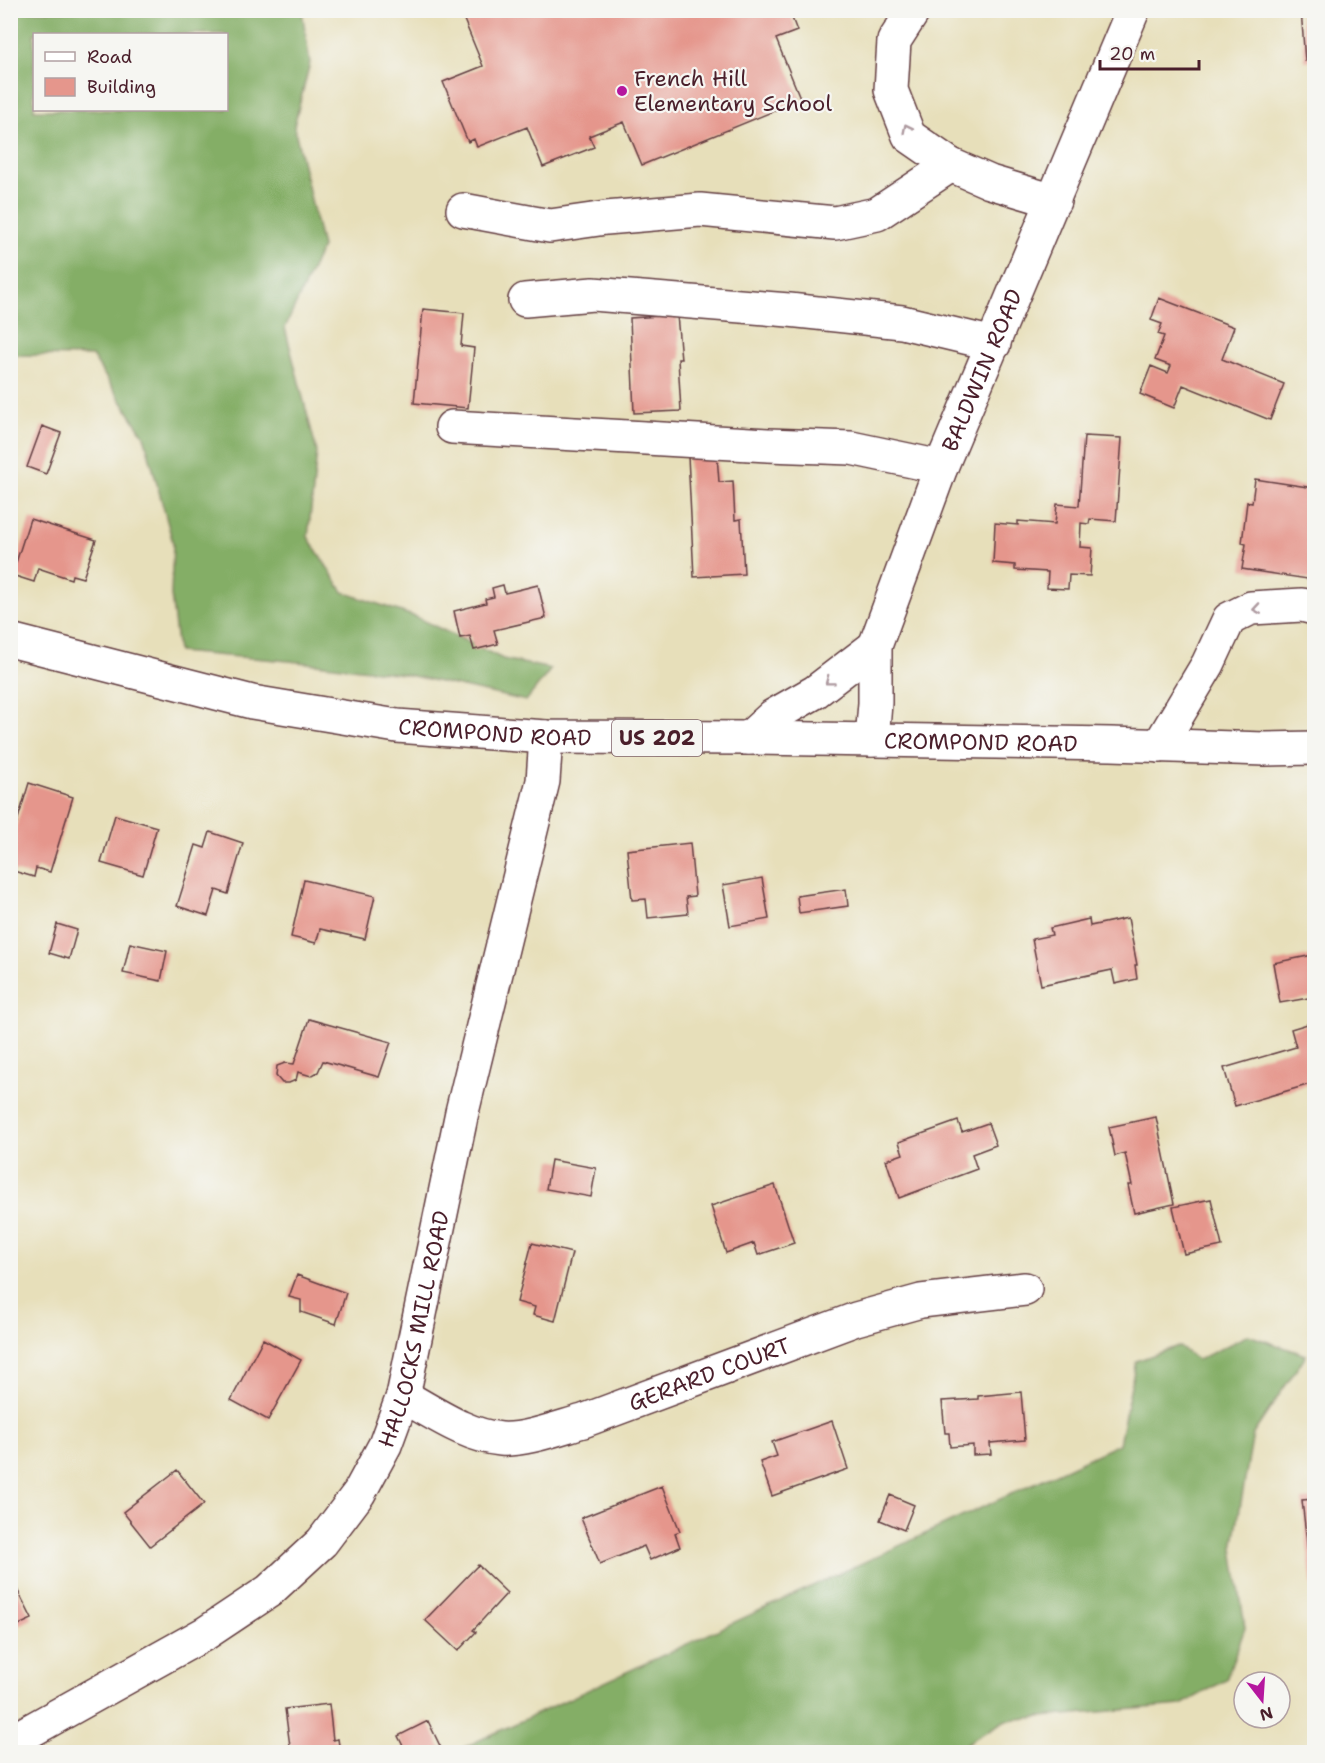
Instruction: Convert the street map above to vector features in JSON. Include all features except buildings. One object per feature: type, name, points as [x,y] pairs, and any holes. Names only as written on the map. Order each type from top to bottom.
[{"type":"main road","points":[[914,10],[894,41],[891,90],[909,136],[951,165],[990,182],[1054,201]]},
{"type":"main road","name":"BALDWIN ROAD","points":[[872,740],[875,703],[875,646],[941,467],[1054,201],[1123,15]]},
{"type":"main road","points":[[463,210],[550,226],[606,218],[700,210],[835,223],[877,214],[951,165]]},
{"type":"main road","points":[[525,300],[593,294],[789,310],[902,322],[994,344]]},
{"type":"main road","points":[[452,427],[851,448],[941,467]]},
{"type":"main road","points":[[1159,746],[1208,664],[1229,619],[1251,608],[1302,605],[1314,608]]},
{"type":"main road","name":"CROMPOND ROAD","points":[[10,640],[252,702],[397,726],[546,737],[749,738],[1265,749],[1314,748]]},
{"type":"main road","points":[[749,738],[773,716],[815,692],[875,646]]},
{"type":"main road","name":"HALLOCKS MILL ROAD","points":[[10,1742],[206,1633],[269,1591],[322,1542],[359,1493],[385,1445],[403,1396],[462,1112],[543,781],[546,737]]},
{"type":"main road","name":"GERARD COURT","points":[[403,1396],[475,1434],[503,1439],[541,1434],[856,1319],[921,1301],[1025,1290]]},
{"type":"green space","points":[[11,11],[302,11],[310,63],[294,126],[322,247],[285,328],[317,452],[308,537],[343,592],[416,617],[503,659],[551,669],[526,701],[404,674],[178,652],[171,595],[173,543],[144,436],[92,356],[11,355]]},
{"type":"green space","points":[[1248,1335],[1306,1355],[1253,1434],[1233,1548],[1245,1628],[1226,1680],[1181,1705],[1006,1720],[965,1744],[963,1752],[454,1752],[1119,1444],[1136,1361],[1178,1346],[1198,1360]]},
{"type":"place","name":"French Hill Elementary School","points":[[622,91]]}]
